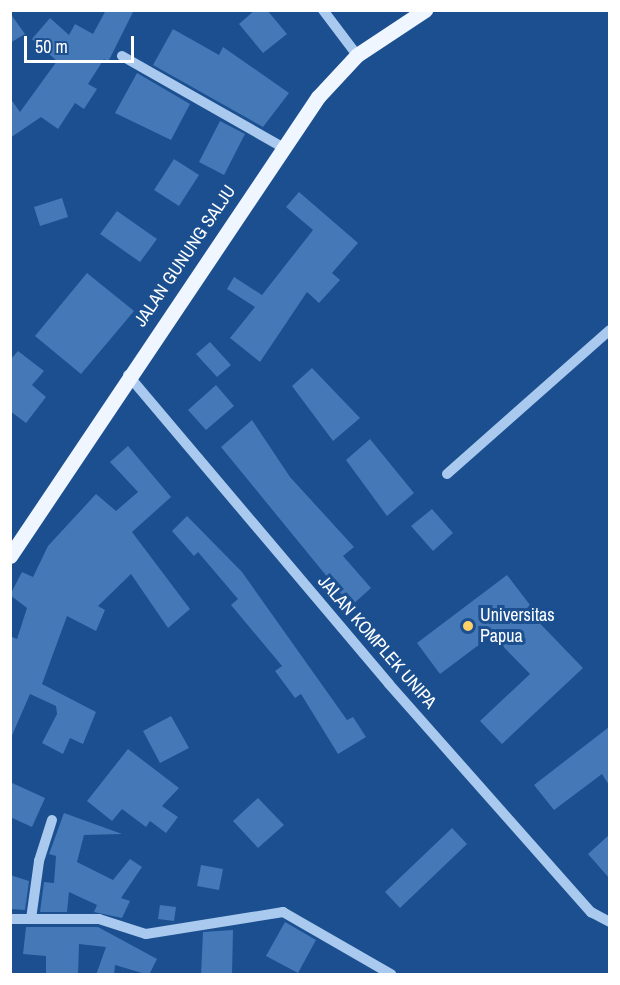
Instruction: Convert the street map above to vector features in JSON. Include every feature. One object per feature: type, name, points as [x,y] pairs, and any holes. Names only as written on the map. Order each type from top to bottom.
[{"type":"main road","name":"JALAN GUNUNG SALJU","points":[[10,556],[128,375],[282,147],[357,55],[425,10]]},
{"type":"street","points":[[323,10],[357,55]]},
{"type":"street","points":[[122,56],[282,147]]},
{"type":"street","points":[[447,474],[609,330]]},
{"type":"street","name":"JALAN KOMPLEK UNIPA","points":[[128,375],[397,692],[591,912],[609,922]]},
{"type":"street","points":[[31,919],[39,861],[52,820]]},
{"type":"street","points":[[10,919],[99,920],[146,934],[283,912],[390,975]]},
{"type":"building","points":[[106,10],[134,10],[108,62],[104,59],[88,84],[97,89],[84,109],[75,103],[58,129],[41,117],[10,138],[10,98],[20,112],[57,61],[32,39],[50,18],[69,35],[75,24],[93,34]]},
{"type":"building","points":[[255,10],[267,10],[287,34],[263,53],[239,24]]},
{"type":"building","points":[[10,13],[25,34],[10,43]]},
{"type":"building","points":[[173,29],[219,55],[223,47],[289,93],[263,127],[153,65]]},
{"type":"building","points":[[137,73],[190,104],[171,140],[115,113]]},
{"type":"building","points":[[220,121],[245,134],[224,175],[199,162]]},
{"type":"building","points":[[174,159],[199,175],[179,206],[154,190]]},
{"type":"building","points":[[299,192],[358,243],[332,273],[340,280],[319,303],[307,292],[260,362],[230,338],[255,307],[227,289],[234,277],[262,295],[313,230],[286,207]]},
{"type":"building","points":[[62,198],[68,217],[40,226],[34,207]]},
{"type":"building","points":[[117,211],[157,239],[140,262],[100,234]]},
{"type":"building","points":[[87,273],[134,311],[81,374],[35,336]]},
{"type":"building","points":[[210,342],[231,365],[217,377],[196,354]]},
{"type":"building","points":[[18,351],[44,371],[32,385],[46,397],[26,423],[10,411],[10,360]]},
{"type":"building","points":[[312,368],[360,418],[333,441],[292,386]]},
{"type":"building","points":[[216,385],[234,406],[206,430],[188,410]]},
{"type":"building","points":[[252,420],[290,477],[354,547],[343,556],[371,588],[351,606],[221,447]]},
{"type":"building","points":[[370,439],[414,493],[387,516],[346,460]]},
{"type":"building","points":[[128,446],[171,497],[132,532],[190,609],[168,628],[131,574],[98,606],[105,610],[96,631],[67,616],[42,684],[96,712],[83,744],[70,738],[63,754],[42,743],[57,714],[56,706],[30,694],[10,740],[10,636],[17,639],[27,608],[10,595],[22,572],[33,577],[48,546],[96,494],[116,511],[138,492],[110,462]]},
{"type":"building","points":[[432,509],[453,533],[433,551],[411,526]]},
{"type":"building","points":[[187,516],[242,572],[347,720],[353,717],[366,737],[338,754],[301,694],[295,698],[275,671],[282,666],[231,605],[238,599],[198,552],[194,556],[172,531]]},
{"type":"building","points":[[507,575],[530,605],[526,609],[583,668],[502,744],[480,721],[530,674],[492,635],[440,674],[417,643]]},
{"type":"building","points":[[171,716],[189,748],[160,763],[143,731]]},
{"type":"building","points":[[609,727],[609,785],[602,774],[554,810],[534,785]]},
{"type":"building","points":[[128,749],[179,788],[162,806],[178,817],[166,833],[150,821],[146,827],[122,809],[112,821],[87,801]]},
{"type":"building","points":[[10,782],[45,798],[32,827],[10,817]]},
{"type":"building","points":[[258,798],[284,825],[258,848],[233,821]]},
{"type":"building","points":[[64,813],[122,834],[84,835],[77,862],[113,880],[130,859],[142,867],[121,898],[130,901],[122,918],[94,912],[97,905],[69,892],[67,912],[40,912],[44,882],[54,883],[56,856],[49,854]]},
{"type":"building","points":[[452,828],[467,844],[400,908],[385,892]]},
{"type":"building","points":[[609,835],[609,878],[588,854]]},
{"type":"building","points":[[201,865],[223,869],[219,890],[197,886]]},
{"type":"building","points":[[10,875],[29,881],[25,910],[10,909]]},
{"type":"building","points":[[160,905],[176,907],[174,921],[158,919]]},
{"type":"building","points":[[285,922],[316,940],[298,973],[266,956]]},
{"type":"building","points":[[26,927],[98,927],[157,959],[149,975],[115,965],[114,975],[96,975],[106,947],[79,944],[78,975],[46,975],[46,956],[23,954]]},
{"type":"building","points":[[233,930],[232,975],[201,975],[203,932]]},
{"type":"place","name":"Universitas Papua","points":[[468,626]]}]
